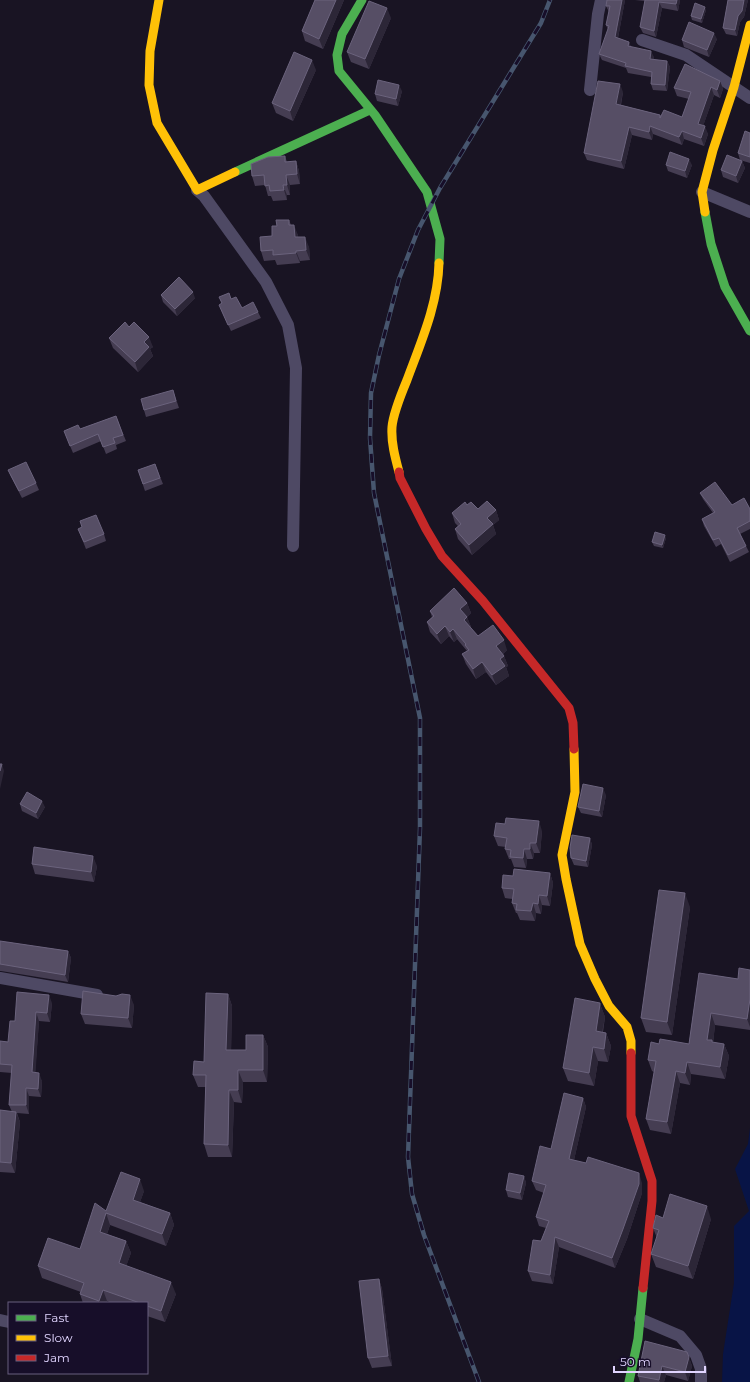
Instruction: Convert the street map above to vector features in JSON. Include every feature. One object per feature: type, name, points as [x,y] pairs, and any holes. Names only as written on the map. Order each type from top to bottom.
[{"type":"street","points":[[159,0],[150,51],[149,85],[157,123],[197,190],[204,196],[266,282],[288,325],[296,368],[293,546]]},
{"type":"street","points":[[362,0],[342,34],[336,55],[339,71],[370,110],[427,192],[440,239],[439,277],[433,304],[427,326],[402,392],[392,426],[393,448],[400,478],[426,529],[442,556],[483,601],[556,691],[569,708],[573,723],[575,792],[562,855],[566,879],[580,944],[595,979],[609,1006],[627,1027],[631,1040],[631,1116],[652,1181],[652,1201],[638,1339],[629,1382]]},
{"type":"street","points":[[590,90],[598,14],[601,0]]},
{"type":"street","points":[[750,25],[734,87],[713,150],[702,192],[711,244],[725,287],[750,331]]},
{"type":"street","points":[[642,40],[686,55],[750,98]]},
{"type":"street","points":[[197,190],[370,110]]},
{"type":"street","points":[[702,192],[750,212]]},
{"type":"street","points":[[0,978],[106,996]]},
{"type":"street","points":[[640,1319],[680,1336],[696,1355],[701,1369],[701,1382]]},
{"type":"shaded area","points":[[750,1128],[750,1382],[722,1382],[723,1354],[734,1283],[734,1226],[749,1211],[735,1169],[748,1144]]},
{"type":"building","points":[[315,0],[336,0],[319,39],[302,31]]},
{"type":"building","points":[[607,0],[622,0],[615,37],[629,42],[628,46],[651,51],[650,59],[667,61],[665,85],[651,84],[652,72],[625,66],[626,63],[599,54],[609,26],[606,25],[610,6],[606,6]]},
{"type":"building","points":[[645,0],[677,0],[676,4],[659,2],[654,31],[640,27]]},
{"type":"building","points":[[728,0],[744,0],[742,11],[738,16],[735,30],[723,28]]},
{"type":"building","points":[[369,1],[387,8],[365,59],[347,52]]},
{"type":"building","points":[[695,3],[705,7],[701,19],[691,16]]},
{"type":"building","points":[[689,22],[714,33],[707,50],[682,40]]},
{"type":"building","points":[[294,52],[312,60],[290,111],[272,103]]},
{"type":"building","points":[[685,64],[720,81],[717,90],[711,87],[698,124],[705,126],[701,138],[682,131],[679,137],[650,126],[649,132],[629,127],[621,161],[584,153],[598,81],[620,84],[616,104],[660,115],[660,118],[664,110],[682,117],[691,92],[674,88]]},
{"type":"building","points":[[378,80],[399,85],[396,99],[375,94]]},
{"type":"building","points":[[745,131],[750,133],[750,157],[738,153]]},
{"type":"building","points":[[670,152],[689,159],[685,171],[666,165]]},
{"type":"building","points":[[727,155],[742,161],[736,176],[721,170]]},
{"type":"building","points":[[285,156],[285,162],[296,161],[297,174],[286,175],[287,185],[283,185],[284,190],[270,191],[269,185],[265,186],[264,175],[252,176],[251,164],[268,157]]},
{"type":"building","points":[[276,220],[289,220],[289,225],[294,225],[295,237],[305,237],[306,250],[296,251],[296,253],[273,255],[273,250],[261,251],[260,237],[272,236],[272,226],[277,226]]},
{"type":"building","points":[[179,277],[193,292],[175,309],[161,295]]},
{"type":"building","points":[[229,293],[231,299],[236,297],[242,308],[253,302],[258,312],[228,325],[219,305],[222,303],[219,297]]},
{"type":"building","points":[[125,322],[129,327],[134,322],[149,337],[144,342],[149,347],[135,362],[109,338]]},
{"type":"building","points":[[173,390],[176,401],[144,410],[141,399]]},
{"type":"building","points":[[116,416],[123,435],[113,438],[115,443],[103,447],[98,434],[70,446],[64,431],[78,425],[80,429]]},
{"type":"building","points":[[26,462],[36,483],[19,491],[8,470]]},
{"type":"building","points":[[155,464],[160,478],[143,484],[138,470]]},
{"type":"building","points":[[715,482],[732,505],[744,498],[750,509],[750,521],[737,528],[746,546],[728,555],[719,538],[713,540],[702,519],[715,512],[700,493]]},
{"type":"building","points":[[487,501],[496,510],[487,518],[493,524],[469,545],[455,529],[461,524],[452,513],[465,502],[467,505],[471,502],[478,509]]},
{"type":"building","points":[[96,515],[104,534],[84,542],[78,529],[82,527],[80,521]]},
{"type":"building","points":[[655,532],[665,535],[662,545],[652,542]]},
{"type":"building","points":[[454,588],[467,603],[460,609],[467,617],[464,620],[478,636],[493,625],[504,640],[496,646],[504,656],[500,659],[505,666],[492,675],[482,662],[473,669],[462,654],[469,650],[465,645],[466,644],[453,629],[450,632],[445,626],[437,634],[427,622],[434,616],[430,611]]},
{"type":"building","points":[[583,784],[603,788],[599,811],[578,807]]},
{"type":"building","points":[[27,792],[42,801],[36,813],[20,804]]},
{"type":"building","points":[[506,818],[539,821],[536,843],[530,843],[530,849],[524,849],[523,858],[510,857],[511,850],[505,849],[507,838],[494,836],[496,823],[505,824]]},
{"type":"building","points":[[572,835],[590,838],[586,861],[571,858],[570,848]]},
{"type":"building","points":[[34,847],[93,856],[91,872],[32,864]]},
{"type":"building","points":[[514,869],[550,873],[547,896],[539,895],[538,904],[533,903],[531,911],[516,910],[517,904],[512,903],[514,889],[502,888],[503,875],[513,876]]},
{"type":"building","points":[[659,890],[685,893],[667,1022],[641,1018]]},
{"type":"building","points":[[0,941],[68,951],[65,975],[0,964]]},
{"type":"building","points":[[739,968],[750,970],[750,999],[747,1019],[711,1013],[707,1040],[724,1044],[720,1067],[687,1062],[685,1073],[676,1071],[667,1122],[646,1119],[656,1061],[648,1060],[651,1042],[659,1044],[660,1039],[689,1044],[699,973],[738,979]]},
{"type":"building","points":[[83,991],[116,996],[122,994],[130,995],[128,1018],[81,1014]]},
{"type":"building","points":[[17,992],[49,995],[47,1013],[36,1012],[32,1072],[39,1073],[38,1089],[26,1088],[26,1105],[9,1105],[12,1065],[0,1064],[0,1041],[8,1042],[10,1021],[15,1021]]},
{"type":"building","points":[[206,993],[228,994],[226,1050],[246,1050],[246,1035],[263,1035],[263,1070],[238,1070],[238,1090],[229,1090],[228,1145],[204,1144],[206,1075],[193,1075],[194,1061],[204,1062]]},
{"type":"building","points":[[575,998],[600,1003],[596,1031],[606,1033],[604,1049],[593,1047],[589,1073],[563,1068]]},
{"type":"building","points":[[564,1093],[583,1098],[569,1159],[586,1163],[588,1157],[639,1173],[639,1184],[612,1258],[555,1237],[550,1275],[528,1271],[533,1240],[541,1241],[549,1221],[536,1217],[546,1185],[532,1181],[540,1146],[551,1149]]},
{"type":"building","points":[[0,1110],[16,1112],[11,1163],[0,1162]]},
{"type":"building","points":[[121,1172],[140,1179],[133,1200],[170,1213],[162,1234],[106,1213],[100,1232],[126,1241],[119,1263],[171,1282],[161,1311],[148,1306],[148,1302],[137,1302],[103,1290],[99,1301],[80,1294],[84,1283],[38,1266],[48,1238],[80,1249],[95,1203],[106,1211]]},
{"type":"building","points":[[509,1173],[524,1176],[520,1193],[506,1190]]},
{"type":"building","points":[[670,1194],[707,1206],[688,1266],[651,1254],[659,1230],[653,1228],[656,1215],[663,1218]]},
{"type":"building","points":[[379,1279],[388,1356],[368,1358],[359,1281]]},
{"type":"building","points":[[645,1341],[687,1352],[689,1357],[685,1372],[662,1366],[659,1380],[638,1376]]},
{"type":"railway","points":[[479,1382],[424,1235],[412,1194],[408,1157],[420,828],[420,718],[374,493],[370,438],[371,393],[379,355],[399,279],[418,230],[440,188],[541,23],[550,0]]},
{"type":"traffic: fast","points":[[362,0],[342,34],[337,55],[339,71],[375,115],[427,192],[440,239],[439,263]]},
{"type":"traffic: fast","points":[[235,172],[370,110]]},
{"type":"traffic: fast","points":[[705,212],[711,244],[725,287],[750,331]]},
{"type":"traffic: fast","points":[[629,1382],[638,1339],[643,1288]]},
{"type":"traffic: slow","points":[[159,0],[150,51],[149,85],[157,123],[197,190],[235,172]]},
{"type":"traffic: slow","points":[[705,212],[702,192],[713,150],[734,87],[750,25]]},
{"type":"traffic: slow","points":[[399,472],[393,444],[392,427],[398,404],[428,323],[436,293],[439,263]]},
{"type":"traffic: slow","points":[[574,749],[575,792],[562,855],[566,879],[580,944],[595,979],[609,1006],[627,1027],[631,1041],[631,1053]]},
{"type":"traffic: jam","points":[[399,472],[400,478],[426,529],[442,556],[483,601],[569,708],[573,723],[574,749]]},
{"type":"traffic: jam","points":[[631,1053],[631,1116],[652,1181],[652,1201],[643,1288]]}]
